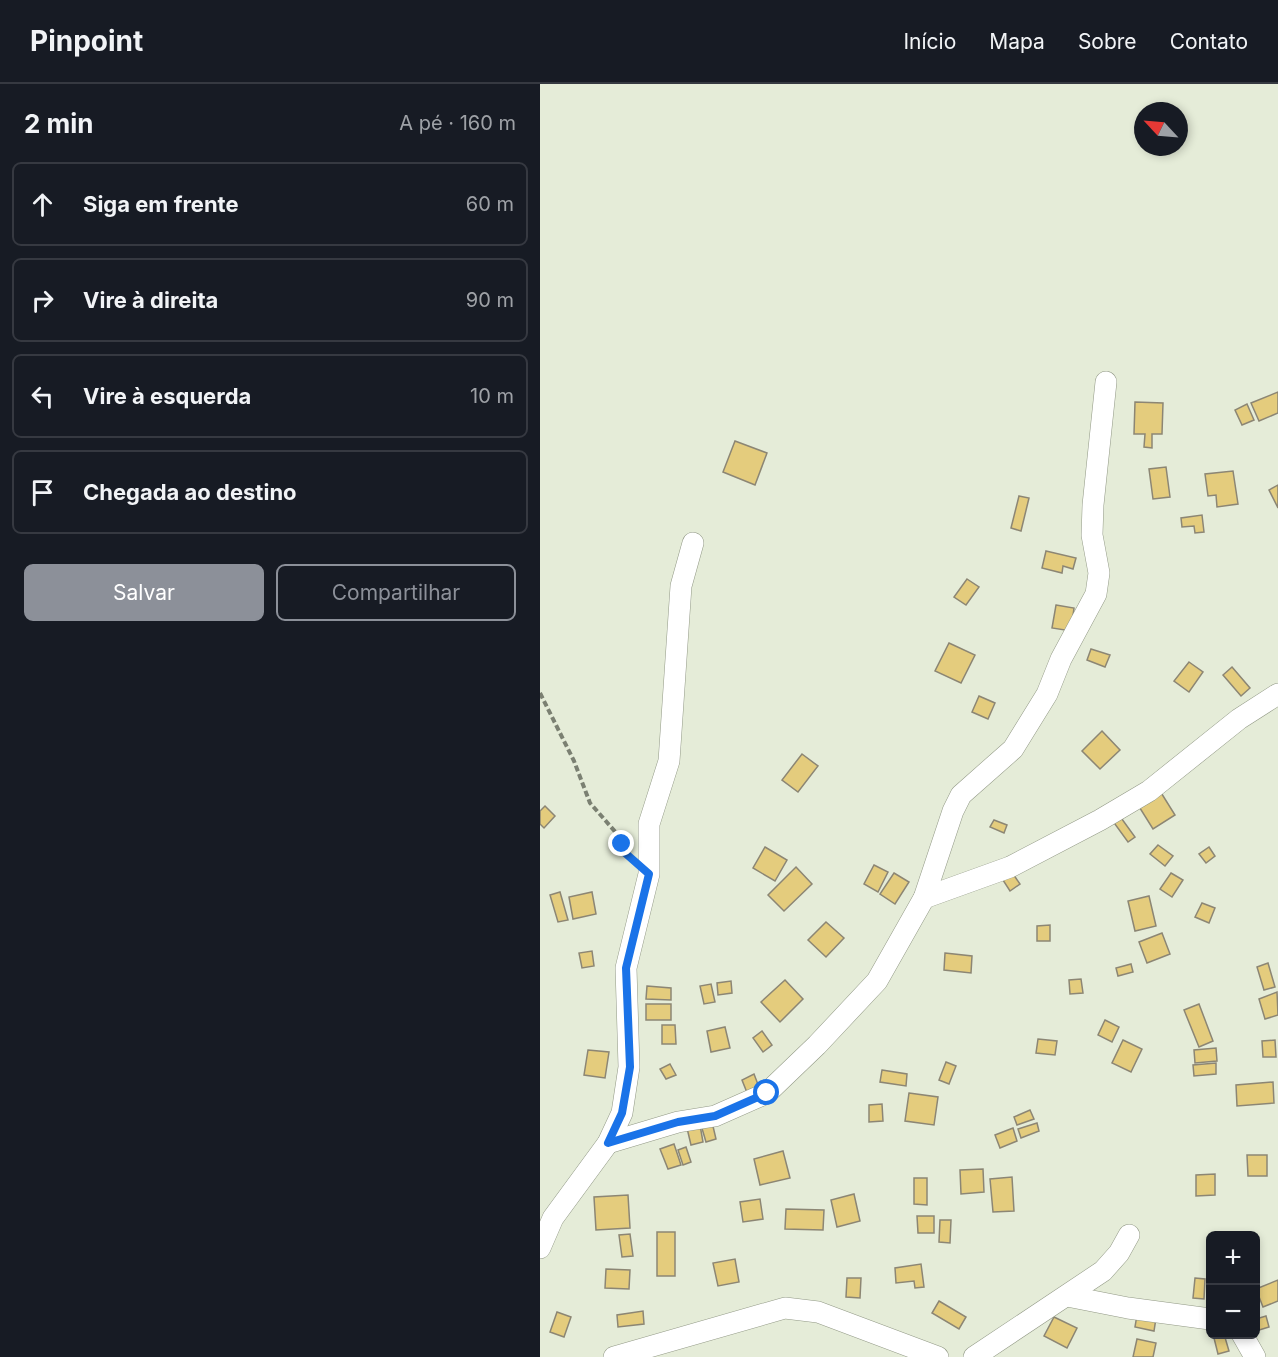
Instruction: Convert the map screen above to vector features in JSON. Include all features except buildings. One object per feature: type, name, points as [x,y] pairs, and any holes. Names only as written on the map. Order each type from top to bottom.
[{"type":"street","points":[[608,1143],[678,1122],[715,1116],[767,1093],[817,1045],[877,981],[924,898],[953,811],[962,795],[1013,749],[1047,694],[1061,659],[1096,594],[1099,573],[1092,535],[1093,505],[1106,382]]},
{"type":"street","points":[[540,1248],[553,1218],[608,1143],[622,1113],[630,1067],[626,968],[649,874],[650,824],[669,761],[681,586],[693,543]]},
{"type":"street","points":[[924,898],[1010,867],[1101,820],[1149,791],[1239,719],[1278,694]]},
{"type":"street","points":[[974,1357],[1103,1271],[1119,1253],[1129,1235]]},
{"type":"street","points":[[1067,1296],[1128,1308],[1206,1318]]},
{"type":"street","points":[[614,1357],[785,1308],[818,1312],[938,1357]]},
{"type":"street","points":[[1244,1339],[1255,1357]]},
{"type":"path","points":[[540,693],[574,761],[590,803],[618,836],[624,852],[649,874]]},
{"type":"route","points":[[622,844],[624,852],[649,874],[626,968],[630,1067],[622,1113],[608,1143],[678,1122],[715,1116],[767,1093]]}]
